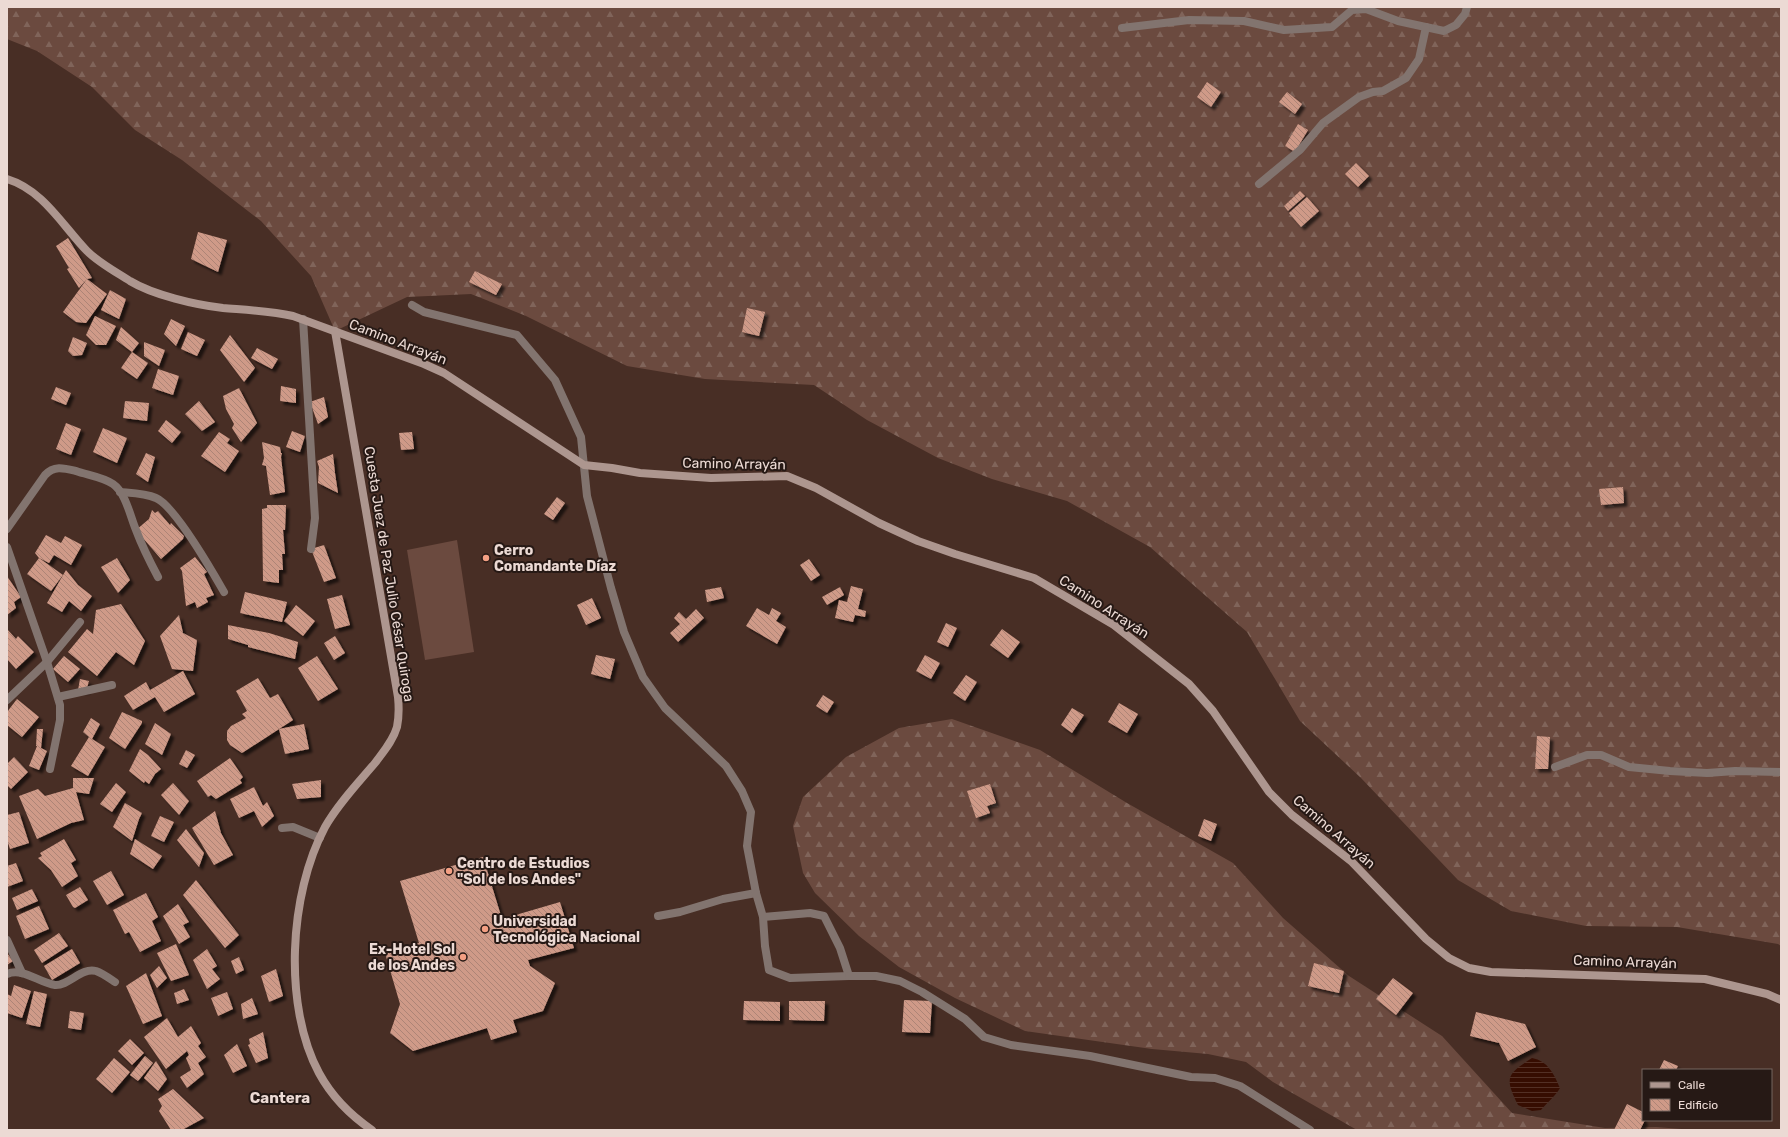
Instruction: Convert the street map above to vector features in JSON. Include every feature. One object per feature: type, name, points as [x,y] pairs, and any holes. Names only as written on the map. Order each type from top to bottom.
[{"type":"street","points":[[1122,28],[1189,20],[1244,22],[1284,30],[1332,27],[1352,10],[1366,9],[1398,21],[1444,31],[1456,25],[1465,14],[1467,7]]},
{"type":"street","points":[[1259,184],[1300,150],[1323,123],[1360,98],[1373,92],[1383,92],[1406,78],[1419,59],[1426,27]]},
{"type":"street","name":"Camino Arrayán","points":[[7,179],[21,184],[36,194],[91,255],[138,285],[154,292],[205,305],[274,312],[303,319],[444,373],[584,465],[640,473],[711,478],[787,476],[816,488],[879,523],[918,541],[1034,578],[1114,625],[1189,684],[1213,711],[1269,792],[1292,815],[1351,861],[1426,938],[1449,958],[1469,968],[1491,972],[1705,979],[1767,994],[1781,1000]]},
{"type":"street","points":[[412,305],[424,312],[517,335],[555,380],[581,437],[587,496],[624,632],[643,677],[664,708],[726,766],[742,791],[751,812],[748,846],[756,894],[763,917],[769,970],[790,978],[876,976],[900,981],[922,992],[965,1019],[984,1036],[1011,1045],[1090,1056],[1191,1077],[1215,1078],[1240,1086],[1310,1130]]},
{"type":"street","points":[[303,319],[315,518],[311,549]]},
{"type":"street","name":"Cuesta Juez de Paz Julio César Quiroga","points":[[335,331],[399,707],[397,727],[390,743],[332,816],[320,838],[304,885],[296,931],[295,964],[301,1016],[310,1051],[325,1083],[346,1109],[372,1130]]},
{"type":"street","points":[[7,529],[45,476],[52,469],[67,469],[109,482],[120,492],[158,578]]},
{"type":"street","points":[[120,492],[150,495],[165,502],[177,517],[224,592]]},
{"type":"street","points":[[7,547],[58,697],[60,720],[50,770]]},
{"type":"street","points":[[7,700],[47,662],[80,622]]},
{"type":"street","points":[[58,697],[112,685]]},
{"type":"street","points":[[1555,767],[1587,755],[1601,755],[1629,767],[1670,771],[1707,773],[1735,771],[1781,772]]},
{"type":"street","points":[[282,828],[293,827],[320,838]]},
{"type":"street","points":[[658,916],[680,912],[723,899],[756,894]]},
{"type":"street","points":[[763,917],[810,913],[824,916],[840,948],[849,976]]},
{"type":"street","points":[[7,940],[22,973]]},
{"type":"street","points":[[7,974],[14,972],[22,973],[48,983],[59,985],[92,970],[115,982]]},
{"type":"green space","points":[[7,7],[1781,7],[1781,946],[1778,944],[1677,927],[1586,926],[1511,911],[1458,880],[1361,778],[1300,721],[1247,632],[1150,547],[1067,501],[992,479],[938,458],[867,420],[814,385],[705,379],[627,366],[526,316],[471,294],[407,297],[335,331],[311,276],[261,221],[182,160],[135,130],[92,87],[37,51],[7,39]]},
{"type":"green space","points":[[457,540],[474,652],[425,660],[407,550]]},
{"type":"green space","points":[[952,719],[1040,750],[1127,803],[1233,863],[1283,918],[1349,976],[1442,1036],[1512,1113],[1605,1128],[1656,1127],[1694,1130],[1357,1130],[1273,1082],[1246,1062],[1208,1054],[1152,1049],[1025,1031],[955,998],[899,967],[859,936],[815,893],[803,873],[793,826],[803,797],[846,757],[899,728]]},
{"type":"shaded area","points":[[1532,1058],[1542,1062],[1550,1069],[1560,1088],[1541,1110],[1532,1111],[1518,1105],[1511,1088],[1510,1077],[1517,1068]]},
{"type":"building","points":[[1207,82],[1221,92],[1211,107],[1197,97]]},
{"type":"building","points":[[1287,92],[1302,104],[1295,114],[1279,102]]},
{"type":"building","points":[[1298,124],[1308,130],[1295,152],[1285,146]]},
{"type":"building","points":[[1356,163],[1369,176],[1358,187],[1345,174]]},
{"type":"building","points":[[1300,191],[1305,196],[1288,211],[1284,206]]},
{"type":"building","points":[[1307,197],[1319,211],[1301,227],[1289,213]]},
{"type":"building","points":[[198,232],[227,240],[218,272],[191,259]]},
{"type":"building","points":[[68,238],[92,278],[87,279],[79,288],[67,269],[69,268],[56,246]]},
{"type":"building","points":[[475,271],[502,284],[496,295],[469,282]]},
{"type":"building","points":[[87,279],[107,294],[86,323],[76,322],[63,312]]},
{"type":"building","points":[[110,290],[126,299],[119,319],[101,310]]},
{"type":"building","points":[[747,308],[765,312],[759,336],[742,332]]},
{"type":"building","points":[[95,316],[116,326],[106,345],[96,345],[86,335]]},
{"type":"building","points":[[171,319],[185,326],[176,346],[164,334]]},
{"type":"building","points":[[121,327],[139,343],[132,352],[116,340]]},
{"type":"building","points":[[188,332],[205,340],[197,356],[181,349]]},
{"type":"building","points":[[230,335],[255,368],[244,382],[220,350]]},
{"type":"building","points":[[73,337],[87,343],[82,355],[73,356],[68,351]]},
{"type":"building","points":[[144,342],[165,350],[159,366],[144,356]]},
{"type":"building","points":[[257,348],[278,359],[272,369],[251,358]]},
{"type":"building","points":[[132,352],[148,363],[137,379],[121,368]]},
{"type":"building","points":[[158,369],[179,376],[173,395],[152,388]]},
{"type":"building","points":[[281,386],[296,389],[296,403],[280,401]]},
{"type":"building","points":[[56,387],[71,393],[66,405],[51,399]]},
{"type":"building","points":[[239,388],[257,423],[241,442],[232,428],[234,424],[226,409],[223,396]]},
{"type":"building","points":[[324,397],[328,417],[318,424],[310,402]]},
{"type":"building","points":[[125,401],[149,403],[147,421],[123,418]]},
{"type":"building","points":[[199,401],[215,422],[202,431],[185,414]]},
{"type":"building","points":[[166,420],[181,432],[172,443],[158,431]]},
{"type":"building","points":[[66,423],[81,429],[71,455],[56,449]]},
{"type":"building","points":[[103,428],[127,438],[117,463],[93,452]]},
{"type":"building","points":[[292,431],[305,436],[300,452],[286,447]]},
{"type":"building","points":[[219,432],[230,439],[227,443],[239,451],[225,472],[201,456]]},
{"type":"building","points":[[412,432],[414,449],[401,450],[399,433]]},
{"type":"building","points":[[262,442],[280,447],[282,453],[281,457],[285,492],[270,495],[266,466],[262,465],[264,458]]},
{"type":"building","points":[[146,453],[155,457],[148,482],[136,474]]},
{"type":"building","points":[[333,454],[338,493],[318,483],[319,467],[317,461]]},
{"type":"building","points":[[1623,487],[1624,503],[1601,505],[1599,489]]},
{"type":"building","points":[[557,497],[565,503],[553,520],[544,514]]},
{"type":"building","points":[[267,505],[286,505],[285,530],[283,530],[285,554],[282,554],[283,570],[279,570],[279,583],[263,581],[262,509],[267,508]]},
{"type":"building","points":[[152,510],[155,513],[158,511],[170,525],[171,523],[184,536],[183,539],[161,559],[136,530],[149,519]]},
{"type":"building","points":[[46,535],[61,543],[65,536],[82,545],[71,565],[54,555],[49,563],[39,558],[35,553]]},
{"type":"building","points":[[324,545],[336,578],[324,582],[311,549]]},
{"type":"building","points":[[195,557],[207,572],[204,574],[214,595],[206,598],[208,602],[197,608],[195,602],[186,606],[182,571],[180,568]]},
{"type":"building","points":[[39,558],[63,575],[51,591],[27,574]]},
{"type":"building","points":[[117,558],[130,580],[118,593],[101,567]]},
{"type":"building","points":[[809,559],[820,575],[811,581],[800,565]]},
{"type":"building","points":[[66,570],[78,585],[92,596],[81,611],[69,601],[62,612],[47,603]]},
{"type":"building","points":[[7,576],[21,597],[14,602],[16,608],[7,615]]},
{"type":"building","points":[[851,586],[863,589],[858,609],[866,611],[865,617],[855,615],[853,622],[835,618],[839,600],[847,602]]},
{"type":"building","points":[[721,587],[724,598],[707,602],[705,590]]},
{"type":"building","points":[[840,587],[844,595],[827,605],[822,597]]},
{"type":"building","points":[[245,592],[287,602],[282,622],[240,613]]},
{"type":"building","points":[[342,595],[350,625],[335,629],[327,599]]},
{"type":"building","points":[[592,598],[601,618],[586,625],[577,605]]},
{"type":"building","points":[[121,604],[145,641],[134,665],[116,652],[97,676],[68,652],[87,629],[93,634],[96,610]]},
{"type":"building","points":[[296,605],[315,621],[303,636],[284,621]]},
{"type":"building","points":[[757,608],[769,615],[772,608],[781,613],[776,621],[786,627],[777,644],[746,626]]},
{"type":"building","points":[[696,609],[704,618],[678,642],[670,633],[680,624],[674,618],[679,612],[686,619]]},
{"type":"building","points":[[179,615],[183,633],[197,640],[193,671],[172,669],[160,636]]},
{"type":"building","points":[[946,623],[957,628],[948,647],[937,642]]},
{"type":"building","points":[[228,625],[269,633],[298,642],[295,659],[248,647],[248,645],[228,639]]},
{"type":"building","points":[[7,629],[16,639],[18,636],[34,652],[16,669],[7,659]]},
{"type":"building","points":[[1002,629],[1020,642],[1008,658],[990,645]]},
{"type":"building","points":[[335,636],[345,653],[334,660],[324,643]]},
{"type":"building","points":[[596,655],[615,659],[610,679],[591,674]]},
{"type":"building","points":[[925,655],[940,663],[931,679],[916,671]]},
{"type":"building","points":[[64,656],[80,669],[68,682],[53,669]]},
{"type":"building","points":[[317,656],[338,689],[318,701],[298,668]]},
{"type":"building","points":[[183,671],[195,694],[164,712],[155,697],[133,710],[124,696],[146,682],[150,690]]},
{"type":"building","points":[[966,675],[977,682],[965,701],[953,693]]},
{"type":"building","points":[[258,678],[270,698],[278,694],[293,720],[242,753],[230,745],[227,740],[227,731],[231,726],[246,718],[242,714],[247,711],[236,691]]},
{"type":"building","points":[[80,679],[89,681],[86,691],[78,690]]},
{"type":"building","points":[[823,695],[834,702],[827,713],[816,706]]},
{"type":"building","points":[[17,699],[39,717],[22,737],[7,725],[7,712]]},
{"type":"building","points":[[1119,703],[1138,714],[1127,733],[1108,722]]},
{"type":"building","points":[[1072,708],[1084,715],[1072,733],[1061,725]]},
{"type":"building","points":[[122,712],[142,721],[125,749],[109,738]]},
{"type":"building","points":[[91,718],[100,724],[92,739],[105,747],[88,776],[71,766],[89,737],[83,732]]},
{"type":"building","points":[[155,723],[171,734],[162,755],[145,744]]},
{"type":"building","points":[[304,724],[309,749],[285,754],[279,729]]},
{"type":"building","points":[[37,729],[43,729],[41,748],[47,751],[39,770],[29,766],[37,746]]},
{"type":"building","points":[[1537,736],[1550,737],[1548,769],[1535,769]]},
{"type":"building","points":[[140,749],[161,769],[155,774],[149,784],[145,781],[144,783],[129,771]]},
{"type":"building","points":[[186,750],[195,755],[187,768],[179,764]]},
{"type":"building","points":[[14,757],[28,772],[11,789],[7,785],[7,764]]},
{"type":"building","points":[[230,758],[243,777],[240,780],[242,783],[216,799],[211,795],[208,797],[197,781]]},
{"type":"building","points":[[73,778],[94,778],[89,794],[76,792],[84,820],[71,823],[37,839],[19,796],[38,789],[45,796],[73,788]]},
{"type":"building","points":[[321,780],[321,797],[297,799],[292,784]]},
{"type":"building","points":[[116,783],[126,792],[112,812],[100,804]]},
{"type":"building","points":[[173,783],[189,801],[179,815],[161,795]]},
{"type":"building","points":[[990,784],[996,803],[987,806],[990,813],[976,818],[967,791]]},
{"type":"building","points":[[254,787],[263,806],[267,802],[274,816],[262,827],[254,811],[239,818],[230,799]]},
{"type":"building","points":[[125,803],[142,813],[132,841],[113,827]]},
{"type":"building","points":[[215,811],[221,833],[233,855],[214,865],[192,828]]},
{"type":"building","points":[[19,812],[29,843],[10,849],[7,840],[7,815]]},
{"type":"building","points":[[160,816],[174,822],[164,842],[151,836]]},
{"type":"building","points":[[1204,819],[1217,824],[1211,841],[1198,836]]},
{"type":"building","points":[[186,829],[204,853],[199,867],[177,840]]},
{"type":"building","points":[[64,839],[76,860],[71,863],[78,876],[62,887],[51,870],[38,858],[42,856],[40,853]]},
{"type":"building","points":[[135,839],[162,856],[153,869],[130,854]]},
{"type":"building","name":"Ex-Hotel Sol de los Andes","points":[[483,857],[502,919],[560,902],[574,948],[528,960],[530,966],[555,983],[543,1011],[513,1020],[517,1032],[491,1040],[487,1028],[413,1051],[390,1033],[400,1004],[385,953],[419,943],[400,881]]},
{"type":"building","points":[[16,863],[23,881],[7,887],[7,866]]},
{"type":"building","points":[[111,871],[124,895],[107,905],[93,881]]},
{"type":"building","points":[[196,880],[239,935],[225,948],[183,895]]},
{"type":"building","points":[[80,887],[88,900],[75,908],[66,895]]},
{"type":"building","points":[[32,889],[38,901],[17,910],[12,898]]},
{"type":"building","points":[[146,893],[158,917],[152,921],[161,941],[140,952],[129,932],[125,934],[113,910]]},
{"type":"building","points":[[178,904],[189,922],[183,925],[190,937],[179,944],[163,916]]},
{"type":"building","points":[[39,906],[49,929],[25,939],[16,916]]},
{"type":"building","points":[[59,933],[68,946],[42,963],[34,950]]},
{"type":"building","points":[[176,944],[189,975],[171,981],[157,953]]},
{"type":"building","points":[[72,949],[80,963],[52,980],[44,966]]},
{"type":"building","points":[[207,949],[217,966],[212,969],[220,979],[207,989],[193,960]]},
{"type":"building","points":[[7,953],[13,961],[7,965]]},
{"type":"building","points":[[239,957],[244,970],[236,974],[231,961]]},
{"type":"building","points":[[1314,963],[1344,971],[1339,993],[1308,986]]},
{"type":"building","points":[[159,966],[167,978],[157,988],[150,975]]},
{"type":"building","points":[[276,969],[283,996],[269,1002],[261,976]]},
{"type":"building","points":[[146,973],[162,1016],[143,1024],[126,986]]},
{"type":"building","points":[[1393,978],[1413,993],[1396,1015],[1376,999]]},
{"type":"building","points":[[14,985],[31,991],[22,1018],[7,1013],[7,994],[11,996]]},
{"type":"building","points":[[184,989],[189,1000],[177,1004],[174,993]]},
{"type":"building","points":[[34,991],[47,994],[40,1027],[26,1024]]},
{"type":"building","points":[[227,992],[233,1009],[218,1016],[211,998]]},
{"type":"building","points":[[252,998],[258,1014],[243,1019],[241,1004]]},
{"type":"building","points":[[904,1000],[932,1001],[930,1033],[902,1032]]},
{"type":"building","points":[[744,1001],[780,1002],[780,1021],[743,1020]]},
{"type":"building","points":[[789,1001],[825,1001],[824,1021],[789,1020]]},
{"type":"building","points":[[70,1011],[84,1013],[81,1030],[68,1028]]},
{"type":"building","points":[[1476,1012],[1525,1024],[1536,1047],[1508,1061],[1499,1043],[1470,1036]]},
{"type":"building","points":[[167,1018],[178,1037],[191,1026],[201,1043],[198,1046],[206,1057],[198,1063],[204,1074],[187,1088],[180,1077],[191,1070],[186,1058],[189,1055],[187,1051],[166,1069],[144,1037]]},
{"type":"building","points":[[263,1032],[268,1058],[256,1063],[248,1045],[250,1044],[249,1039]]},
{"type":"building","points":[[130,1039],[144,1053],[132,1065],[118,1051]]},
{"type":"building","points":[[237,1044],[247,1066],[233,1073],[224,1055]]},
{"type":"building","points":[[145,1056],[153,1063],[138,1081],[130,1075]]},
{"type":"building","points":[[114,1058],[130,1072],[112,1093],[96,1079]]},
{"type":"building","points":[[1664,1060],[1678,1066],[1676,1069],[1660,1069]]},
{"type":"building","points":[[156,1061],[167,1079],[158,1091],[144,1078]]},
{"type":"building","points":[[173,1089],[204,1118],[182,1130],[171,1130],[159,1111],[162,1106],[158,1099]]},
{"type":"building","points":[[1627,1104],[1642,1112],[1642,1121],[1644,1121],[1640,1130],[1614,1130]]},
{"type":"place","name":"Cerro Comandante Díaz","points":[[486,558]]},
{"type":"place","name":"Centro de Estudios \"Sol de los Andes\"","points":[[449,871]]},
{"type":"place","name":"Universidad Tecnológica Nacional","points":[[485,929]]},
{"type":"place","name":"Ex-Hotel Sol de los Andes","points":[[463,957]]},
{"type":"district","name":"Cantera","points":[[280,1098]]}]
